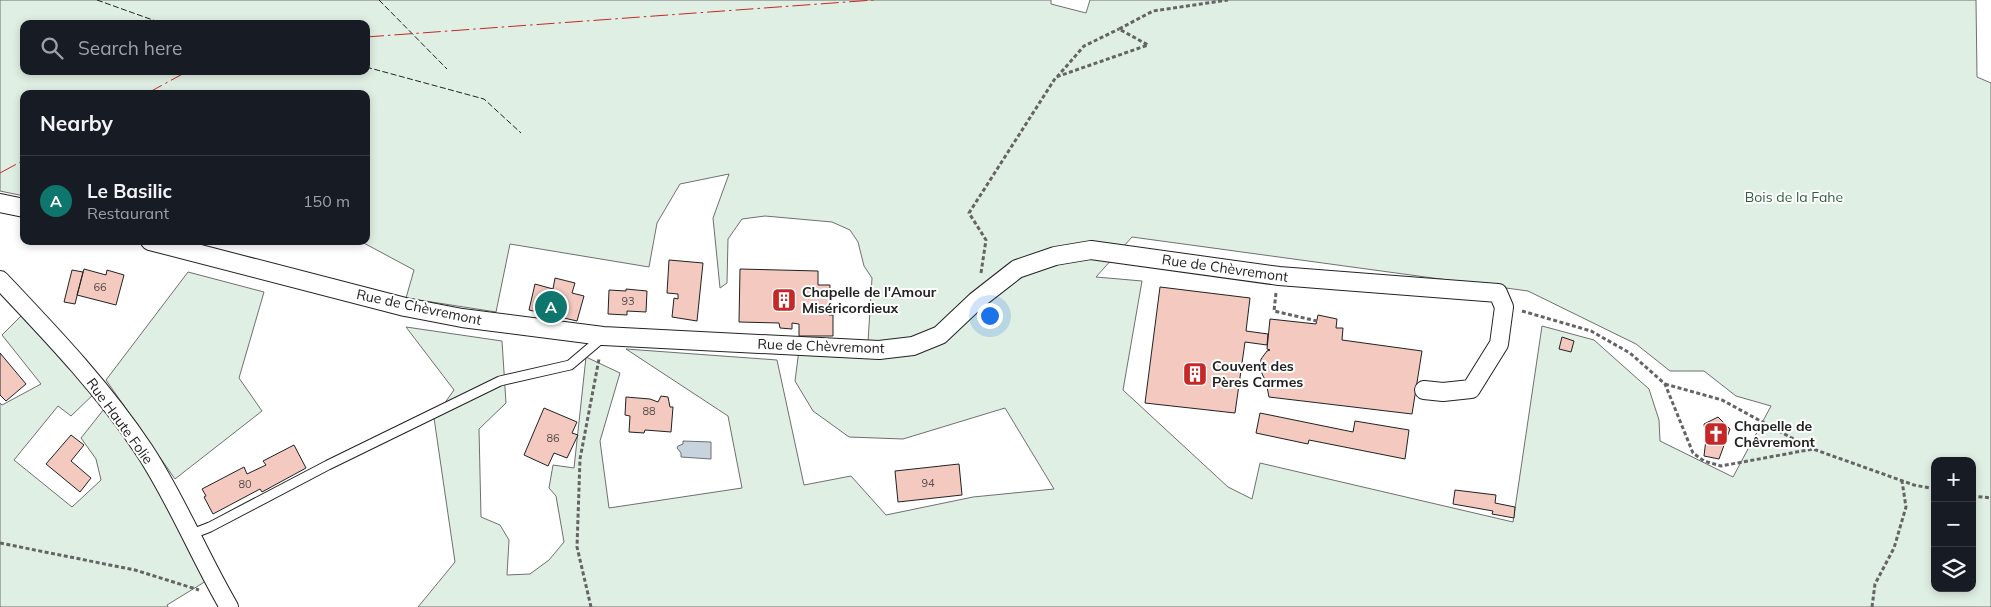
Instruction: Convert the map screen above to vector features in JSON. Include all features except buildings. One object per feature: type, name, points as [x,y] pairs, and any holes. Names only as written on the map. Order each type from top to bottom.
[{"type":"street","points":[[0,203],[20,207]]},
{"type":"street","name":"Rue de Chèvremont","points":[[165,245],[405,307],[462,318],[603,336],[879,350],[913,346],[940,335],[976,301],[1017,269],[1055,256],[1091,250],[1279,276],[1498,293],[1504,307]]},
{"type":"street","name":"Rue Haute Folie","points":[[0,280],[76,360],[144,451],[192,534],[217,587],[229,607]]},
{"type":"street","points":[[1424,390],[1443,392],[1471,389],[1499,344],[1504,307]]},
{"type":"lane","points":[[192,534],[210,527],[328,465],[500,381],[570,364],[603,336]]},
{"type":"path","points":[[976,301],[986,240],[969,214],[1056,77],[1084,46],[1153,11],[1228,0]]},
{"type":"path","points":[[1056,77],[1148,45],[1119,29]]},
{"type":"path","points":[[1504,307],[1591,330],[1630,353],[1665,384],[1722,400],[1813,449],[1901,480],[1931,488]]},
{"type":"path","points":[[1274,311],[1317,321]]},
{"type":"path","points":[[591,607],[577,547],[580,459],[603,336]]},
{"type":"path","points":[[1665,384],[1693,453],[1704,461],[1721,466],[1813,449]]},
{"type":"path","points":[[1872,607],[1875,584],[1894,548],[1906,508],[1901,480]]},
{"type":"path","points":[[1976,496],[1991,498]]},
{"type":"path","points":[[0,543],[135,570],[208,593],[217,587]]},
{"type":"green space","name":"Bois de la Fahe","points":[[0,0],[1051,0],[1051,4],[1086,13],[1090,0],[1976,0],[1977,77],[1991,83],[1991,607],[418,607],[455,562],[434,418],[454,390],[406,327],[502,341],[506,403],[479,429],[481,517],[500,525],[509,540],[507,575],[530,574],[549,560],[564,542],[556,496],[549,488],[553,465],[574,468],[586,357],[620,373],[600,441],[609,508],[742,488],[728,416],[626,349],[777,360],[804,485],[851,476],[886,515],[973,497],[1054,489],[1005,408],[903,439],[849,437],[813,411],[795,381],[800,342],[868,342],[872,278],[864,266],[858,242],[850,230],[832,222],[765,216],[742,219],[728,239],[727,283],[720,288],[713,218],[729,174],[680,184],[657,223],[649,267],[510,244],[496,312],[406,298],[414,270],[367,245],[370,245],[370,90],[20,90],[20,195],[0,191]],"holes":[[[1132,237],[1528,291],[1636,344],[1670,371],[1704,371],[1736,396],[1771,406],[1733,477],[1660,441],[1659,420],[1649,389],[1594,340],[1542,326],[1513,522],[1260,463],[1252,499],[1228,487],[1123,390],[1142,281],[1096,277]]]},
{"type":"green space","points":[[188,272],[264,292],[239,378],[262,411],[175,479],[106,380]]},
{"type":"green space","points":[[29,308],[98,390],[71,416],[58,406],[14,460],[72,507],[101,480],[96,459],[81,438],[108,404],[211,578],[167,605],[168,607],[0,607],[0,403],[2,405],[41,384],[2,335]]},
{"type":"shaded area","points":[[683,441],[711,442],[711,459],[681,457],[681,453],[677,448],[683,444]]},
{"type":"fence","points":[[97,0],[153,20]]},
{"type":"fence","points":[[379,0],[447,69]]},
{"type":"fence","points":[[370,68],[484,99],[521,133]]},
{"type":"power","points":[[370,37],[874,0]]},
{"type":"power","points":[[153,90],[181,75]]},
{"type":"power","points":[[0,173],[20,162]]},
{"type":"place","name":"Chapelle de l'Amour Miséricordieux","points":[[784,300]]},
{"type":"place","name":"Le Basilic","points":[[551,307]]},
{"type":"place","name":"Couvent des Pères Carmes","points":[[1195,374]]},
{"type":"place","name":"Chapelle de Chêvremont","points":[[1716,434]]}]
